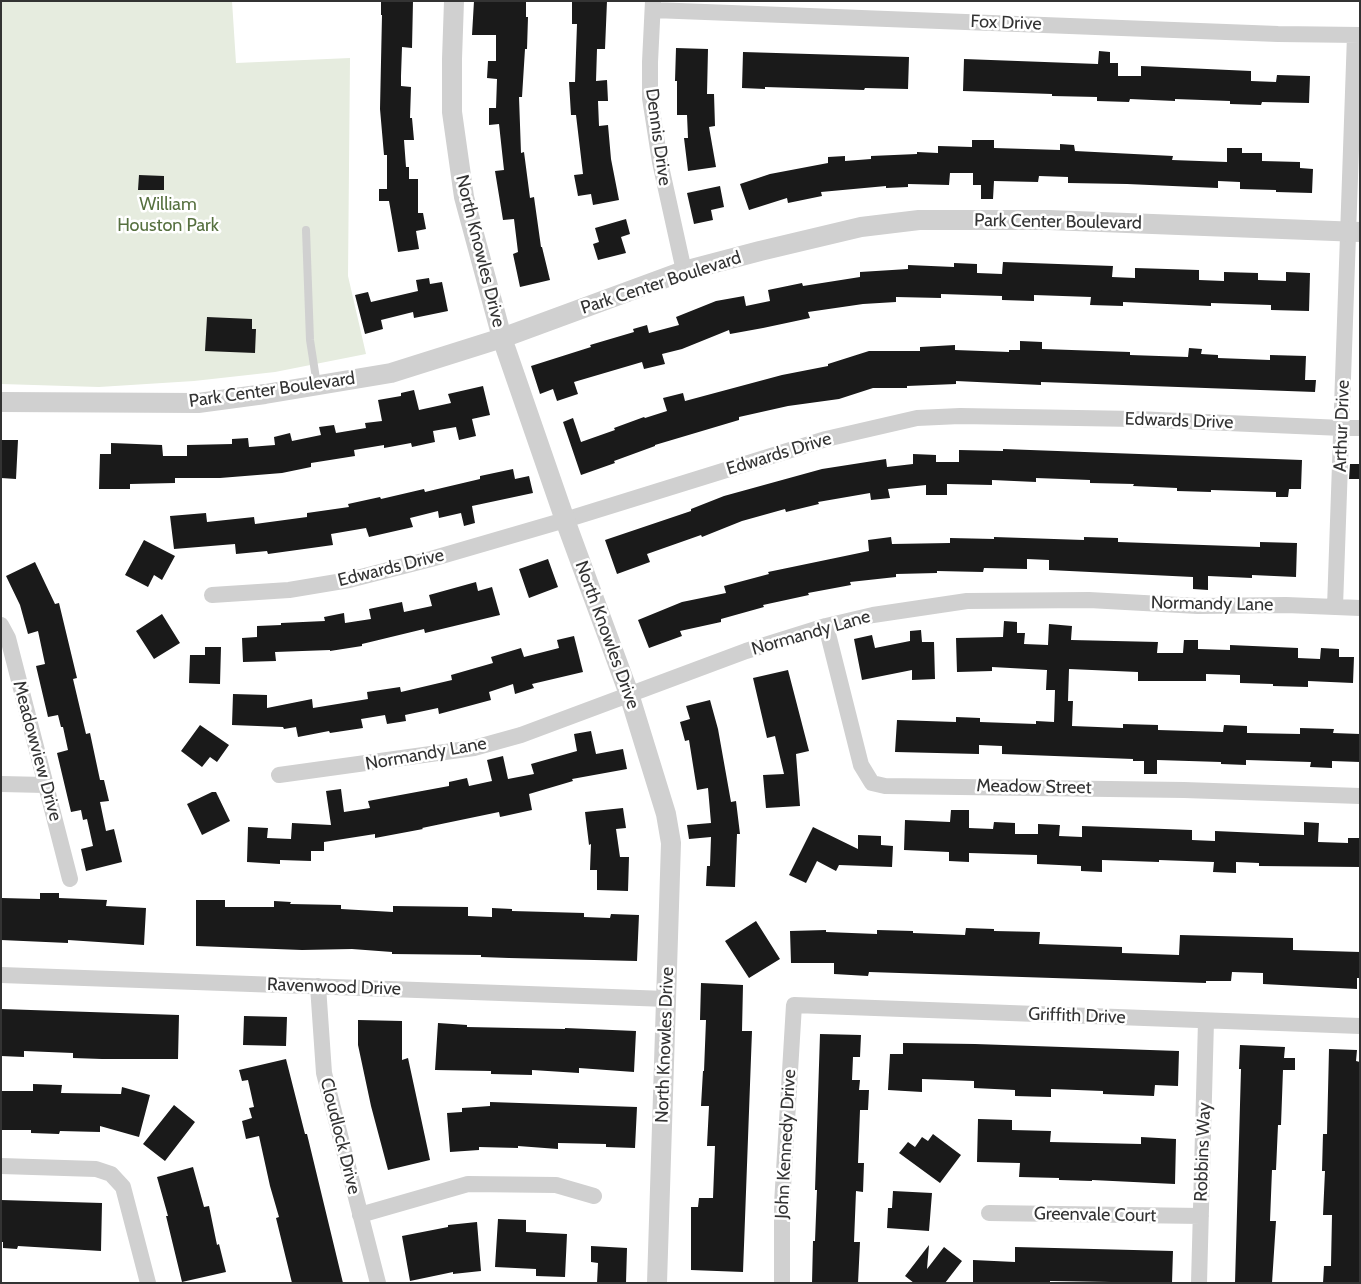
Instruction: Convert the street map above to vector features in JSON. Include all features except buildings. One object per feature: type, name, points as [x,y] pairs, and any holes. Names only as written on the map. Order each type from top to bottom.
[{"type":"street","name":"North Knowles Drive","points":[[454,1],[452,112],[464,197],[502,338],[628,694],[666,814],[671,842],[657,1283]]},
{"type":"street","name":"Fox Drive","points":[[653,6],[1278,34],[1357,35]]},
{"type":"street","name":"Dennis Drive","points":[[653,6],[650,98],[660,162],[684,271]]},
{"type":"street","name":"Arthur Drive","points":[[1336,607],[1342,428],[1354,233],[1357,35]]},
{"type":"street","name":"Park Center Boulevard","points":[[1,402],[198,403],[391,373],[502,338],[684,271],[861,227],[919,220],[1049,220],[1354,233]]},
{"type":"street","name":"Edwards Drive","points":[[212,596],[289,590],[349,580],[431,559],[565,520],[826,439],[917,418],[960,416],[1126,419],[1360,428]]},
{"type":"street","name":"Normandy Lane","points":[[279,776],[474,748],[521,735],[746,651],[826,626],[873,615],[967,601],[1089,600],[1198,606],[1286,605],[1360,608]]},
{"type":"street","name":"Meadowview Drive","points":[[1,625],[8,638],[70,879]]},
{"type":"street","name":"Meadow Street","points":[[826,626],[862,765],[872,783],[886,786],[1184,790],[1360,796]]},
{"type":"street","points":[[1,784],[45,785]]},
{"type":"street","name":"Ravenwood Drive","points":[[1,975],[667,999]]},
{"type":"street","name":"Cloudlock Drive","points":[[318,986],[324,1073],[378,1283]]},
{"type":"street","name":"Griffith Drive","points":[[794,1005],[1360,1026]]},
{"type":"street","name":"John Kennedy Drive","points":[[782,1283],[782,1204],[794,1005]]},
{"type":"street","name":"Robbins Way","points":[[1199,1283],[1206,1021]]},
{"type":"street","points":[[1,1166],[96,1169],[111,1174],[123,1187],[148,1283]]},
{"type":"street","points":[[360,1215],[468,1184],[556,1185],[594,1196]]},
{"type":"street","name":"Greenvale Court","points":[[989,1213],[1201,1216]]},
{"type":"lane","points":[[306,230],[310,340],[316,385]]},
{"type":"green space","name":"William Houston Park","points":[[1,1],[232,1],[236,63],[350,58],[348,276],[366,354],[275,372],[194,381],[99,387],[1,384]]}]
